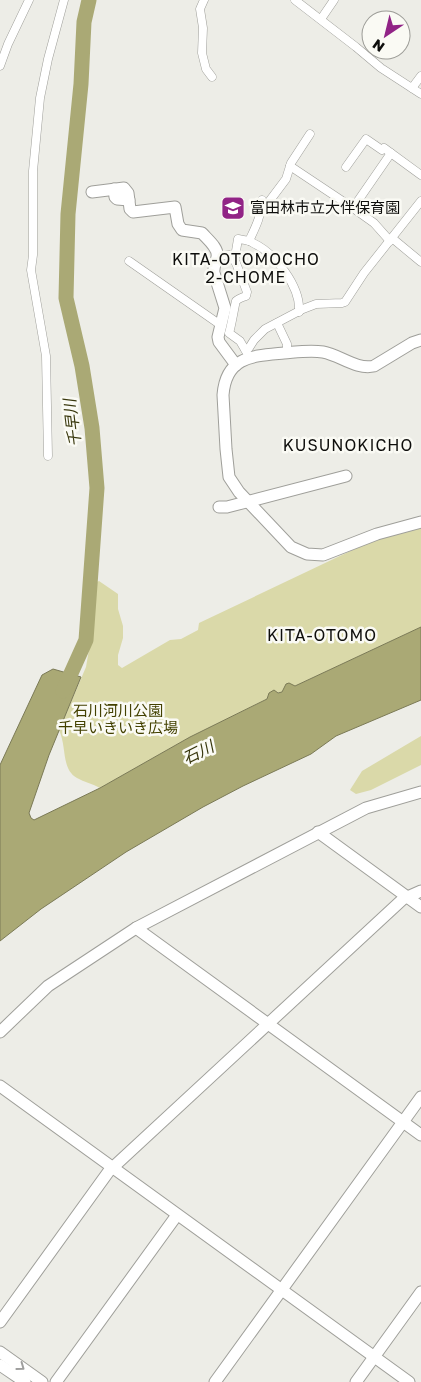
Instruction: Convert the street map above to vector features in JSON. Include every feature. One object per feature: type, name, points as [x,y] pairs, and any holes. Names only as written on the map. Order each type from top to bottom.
[{"type":"street","points":[[0,66],[8,44],[29,0]]},
{"type":"street","points":[[48,456],[46,356],[31,270],[33,255],[33,171],[40,98],[48,59],[64,0]]},
{"type":"street","points":[[204,0],[200,9],[203,28],[202,53],[206,68],[212,77]]},
{"type":"street","points":[[295,0],[381,68],[421,94]]},
{"type":"street","points":[[320,19],[334,0]]},
{"type":"street","points":[[412,88],[421,76]]},
{"type":"street","points":[[261,209],[266,207],[286,179],[290,166],[310,134]]},
{"type":"street","points":[[346,167],[366,139],[382,150],[384,148],[421,175]]},
{"type":"street","points":[[354,208],[390,153]]},
{"type":"street","points":[[290,166],[354,208],[421,262]]},
{"type":"street","points":[[92,192],[124,188],[128,193],[130,209],[134,212],[175,207],[178,224],[182,230],[202,233],[216,248],[217,256],[213,267],[225,308],[218,337],[221,348],[236,365]]},
{"type":"street","points":[[249,241],[256,230],[262,200]]},
{"type":"street","points":[[421,201],[364,273],[345,302],[316,304],[259,333],[247,353],[230,372],[223,387],[229,477],[232,483],[291,547],[298,551],[316,555],[331,553],[377,534],[421,522]]},
{"type":"street","points":[[233,259],[238,240],[249,241],[261,248],[282,266],[288,275],[300,304],[299,312]]},
{"type":"street","points":[[217,256],[230,256],[236,262],[246,296],[236,300],[234,303],[233,321],[229,333],[240,341],[247,353]]},
{"type":"street","points":[[129,261],[222,326]]},
{"type":"street","points":[[277,323],[287,344],[288,353]]},
{"type":"street","points":[[247,353],[323,352],[359,366],[368,367],[374,366],[412,343],[421,340]]},
{"type":"street","points":[[219,507],[223,508],[249,502],[346,476]]},
{"type":"street","points":[[0,1032],[48,986],[136,928],[366,808],[421,792]]},
{"type":"street","points":[[318,832],[421,907]]},
{"type":"street","points":[[0,1322],[112,1167],[403,899],[421,891]]},
{"type":"street","points":[[136,928],[421,1135]]},
{"type":"street","points":[[0,1086],[409,1382]]},
{"type":"street","points":[[215,1382],[421,1097]]},
{"type":"street","points":[[56,1382],[178,1215]]},
{"type":"street","points":[[356,1382],[421,1292]]},
{"type":"street","points":[[0,1352],[42,1382]]},
{"type":"street","points":[[0,1364],[25,1382]]},
{"type":"green space","name":"石川河川公園 千早いきいき広場","points":[[421,528],[421,627],[282,692],[269,693],[267,699],[190,737],[100,788],[72,774],[66,763],[59,730],[86,667],[94,620],[97,582],[99,581],[118,594],[118,609],[123,626],[123,638],[118,655],[118,665],[122,668],[170,640],[181,639],[198,630],[199,623],[363,545]]},
{"type":"green space","points":[[421,736],[421,765],[371,790],[356,794],[350,790],[362,771]]},
{"type":"water","name":"石川","points":[[421,627],[421,700],[336,736],[311,754],[203,807],[126,852],[41,909],[0,941],[0,765],[42,675],[53,669],[81,677],[49,755],[29,813],[34,820],[100,788],[190,737],[267,699],[269,693],[274,690],[278,693],[282,692],[286,684],[289,683],[295,686]]},
{"type":"waterway","name":"千早川","points":[[63,691],[86,640],[97,488],[92,428],[82,366],[66,298],[68,214],[81,84],[84,22],[89,0]]},
{"type":"place","name":"富田林市立大伴保育園","points":[[233,208]]},
{"type":"district","name":"KITA-OTOMOCHO 2-CHOME","points":[[246,268]]},
{"type":"district","name":"KUSUNOKICHO","points":[[348,445]]},
{"type":"district","name":"KITA-OTOMO","points":[[322,635]]}]
